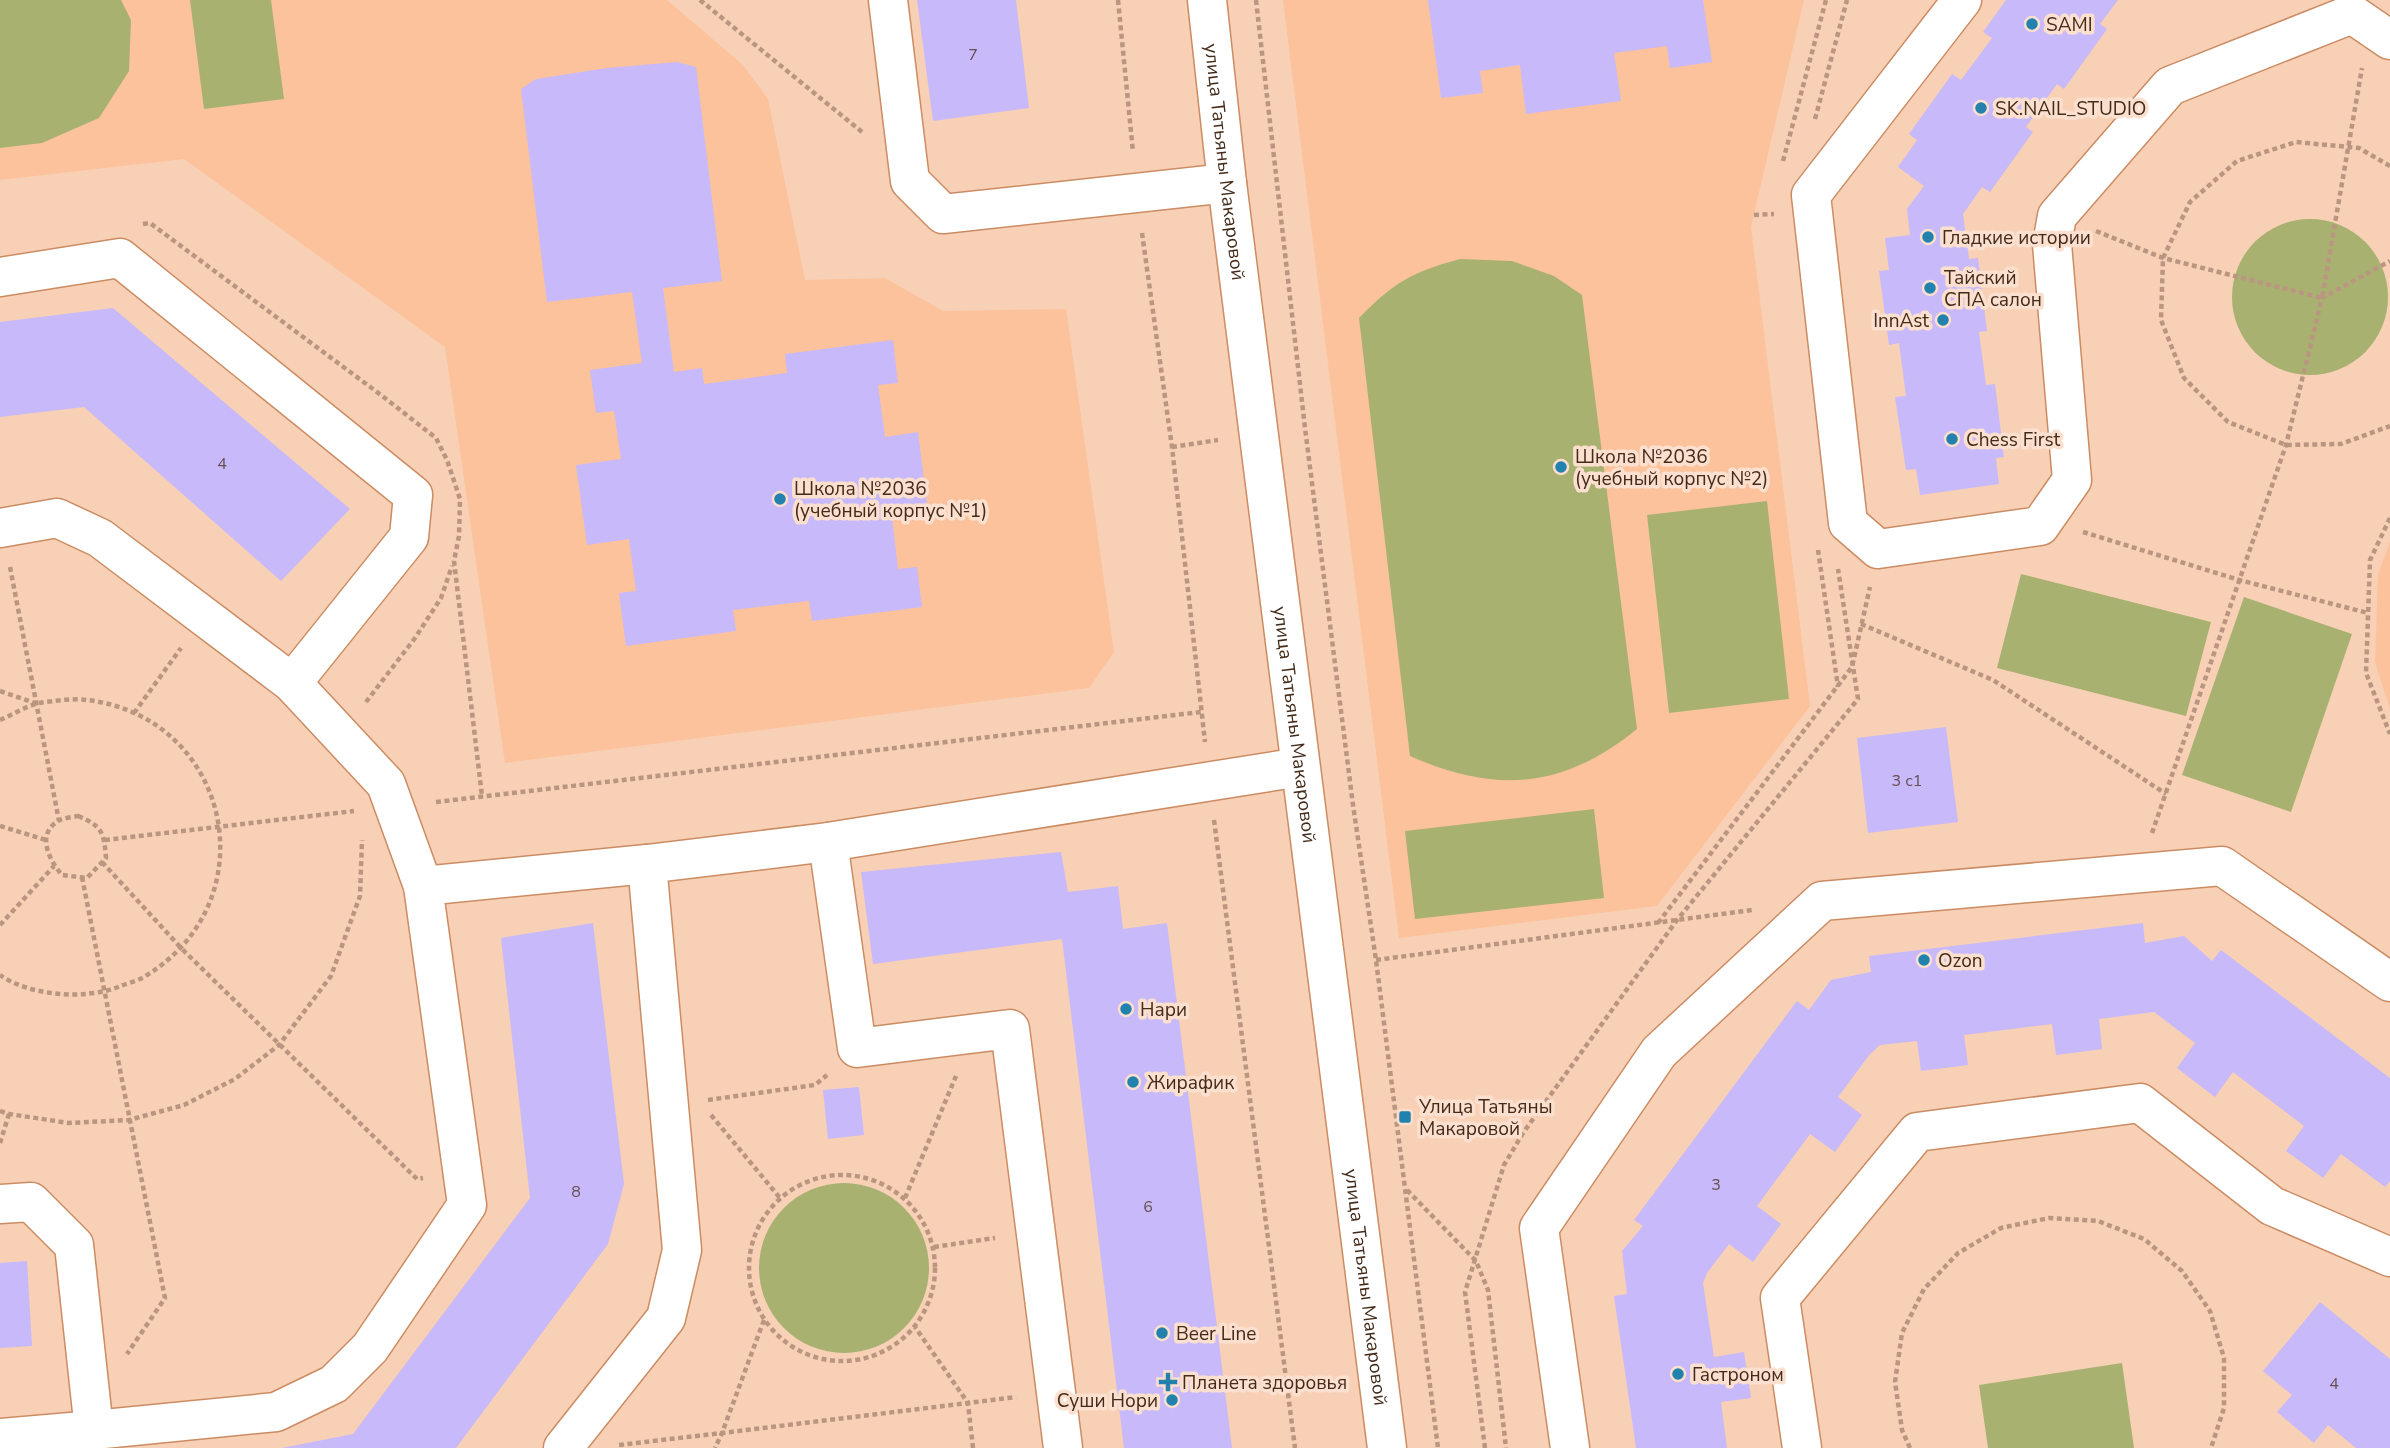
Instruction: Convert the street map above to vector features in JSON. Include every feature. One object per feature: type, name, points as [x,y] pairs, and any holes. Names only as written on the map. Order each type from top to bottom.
[{"type":"street","points":[[888,0],[910,181],[943,214],[1227,183]]},
{"type":"street","name":"улица Татьяны Макаровой","points":[[1207,0],[1227,183],[1387,1448]]},
{"type":"street","points":[[1962,0],[1811,195],[1848,523],[1878,549],[2040,526],[2072,480],[2052,243],[2057,216],[2170,86],[2352,14],[2379,32]]},
{"type":"street","points":[[0,277],[120,258],[412,495],[409,537],[292,683]]},
{"type":"street","points":[[0,1438],[94,1417],[276,1412],[334,1384],[370,1348],[467,1205],[423,886],[379,808],[386,784],[292,683],[100,538],[57,518],[1,528]]},
{"type":"street","points":[[423,886],[647,864],[828,842],[1300,767]]},
{"type":"street","points":[[828,842],[857,1048],[1010,1029],[1063,1448]]},
{"type":"street","points":[[563,1448],[666,1318],[682,1250],[684,1103],[647,864]]},
{"type":"street","points":[[1570,1448],[1539,1228],[1659,1052],[1822,901],[2222,866],[2390,982]]},
{"type":"street","points":[[1802,1448],[1780,1298],[1917,1132],[2140,1103],[2272,1206],[2390,1257]]},
{"type":"street","points":[[0,1204],[31,1202],[74,1245],[94,1417]]},
{"type":"path","points":[[700,0],[870,139],[904,136]]},
{"type":"path","points":[[1118,0],[1137,193],[1172,447],[1209,782],[1294,1448]]},
{"type":"path","points":[[1256,0],[1305,428],[1438,1448]]},
{"type":"path","points":[[1815,120],[1847,0]]},
{"type":"path","points":[[2138,873],[2286,445],[2322,298],[2349,147],[2379,32]]},
{"type":"path","points":[[2390,166],[2358,148],[2296,142],[2237,161],[2190,202],[2163,258],[2161,320],[2183,378],[2228,422],[2286,445],[2341,444],[2390,426]]},
{"type":"path","points":[[2057,216],[2163,258],[2322,298],[2390,261]]},
{"type":"path","points":[[2390,519],[2370,560],[2366,673],[2390,734]]},
{"type":"path","points":[[2045,520],[2239,580],[2368,613]]},
{"type":"path","points":[[1,528],[59,821]]},
{"type":"path","points":[[1658,923],[1852,667],[1878,549]]},
{"type":"path","points":[[1485,1448],[1465,1292],[1504,1165],[1523,1133],[1677,920],[1858,698],[1837,557]]},
{"type":"path","points":[[341,735],[442,598],[454,561]]},
{"type":"path","points":[[134,713],[204,616]]},
{"type":"path","points":[[1861,624],[1993,680],[2165,794]]},
{"type":"path","points":[[0,691],[36,704]]},
{"type":"path","points":[[0,720],[36,704],[86,700],[134,713],[176,740],[205,779],[220,827],[220,871],[207,913],[181,949],[146,976],[103,992],[55,995],[8,981],[0,975]]},
{"type":"path","points":[[105,840],[1201,712]]},
{"type":"path","points":[[0,1111],[69,1123],[130,1120],[184,1105],[235,1079],[279,1045],[331,976],[360,895],[379,808]]},
{"type":"path","points":[[78,816],[96,823],[105,840],[106,858],[87,878],[62,875],[47,854],[46,840],[59,821],[78,816]]},
{"type":"path","points":[[0,827],[46,840]]},
{"type":"path","points":[[102,862],[181,949],[417,1179],[462,1172]]},
{"type":"path","points":[[0,925],[54,866]]},
{"type":"path","points":[[82,877],[165,1298],[94,1417]]},
{"type":"path","points":[[1376,960],[1756,910]]},
{"type":"path","points":[[905,1198],[973,1033]]},
{"type":"path","points":[[684,1103],[815,1085],[857,1048]]},
{"type":"path","points":[[684,1103],[779,1198]]},
{"type":"path","points":[[0,1143],[9,1114]]},
{"type":"path","points":[[829,1175],[856,1175],[882,1183],[905,1198],[923,1220],[934,1247],[936,1275],[930,1303],[915,1327],[893,1347],[867,1359],[838,1362],[809,1356],[783,1341],[764,1320],[752,1296],[748,1269],[752,1243],[762,1218],[779,1198],[803,1183],[829,1175]]},
{"type":"path","points":[[1406,1190],[1476,1261],[1488,1290],[1506,1448]]},
{"type":"path","points":[[1910,1448],[1902,1430],[1895,1382],[1902,1334],[1924,1289],[1958,1253],[2001,1228],[2049,1218],[2098,1221],[2144,1239],[2182,1271],[2210,1311],[2224,1358],[2224,1408],[2211,1448]]},
{"type":"path","points":[[934,1247],[1036,1232]]},
{"type":"path","points":[[715,1448],[764,1320]]},
{"type":"path","points":[[915,1327],[968,1403],[974,1448]]},
{"type":"path","points":[[616,1445],[1056,1392]]},
{"type":"shaded area","name":"Школа №2036 (учебный корпус №1)","points":[[0,0],[667,0],[743,65],[768,99],[805,280],[885,278],[943,311],[1066,309],[1114,652],[1089,688],[505,763],[445,347],[184,159],[0,180]]},
{"type":"shaded area","name":"Школа №2036 (учебный корпус №2)","points":[[1283,0],[1804,0],[1751,227],[1810,706],[1657,906],[1399,938]]},
{"type":"shaded area","points":[[2390,542],[2390,709],[2375,662],[2378,574]]},
{"type":"green space","points":[[0,0],[121,0],[131,20],[129,71],[99,118],[42,143],[0,148]]},
{"type":"green space","points":[[190,0],[271,0],[284,99],[204,109]]},
{"type":"green space","points":[[2310,219],[2340,225],[2365,242],[2382,267],[2388,297],[2382,327],[2365,352],[2340,369],[2310,375],[2280,369],[2255,352],[2238,327],[2232,297],[2238,267],[2255,242],[2280,225]]},
{"type":"green space","points":[[1460,259],[1512,261],[1554,276],[1582,295],[1637,729],[1610,749],[1582,764],[1555,774],[1528,779],[1500,780],[1471,776],[1410,756],[1359,318],[1383,295],[1405,280]]},
{"type":"green space","points":[[1767,501],[1789,699],[1669,713],[1647,515]]},
{"type":"green space","points":[[2021,574],[2211,622],[2186,716],[1997,668]]},
{"type":"green space","points":[[2244,597],[2352,634],[2291,812],[2182,775]]},
{"type":"green space","points":[[1594,809],[1604,898],[1415,919],[1405,831]]},
{"type":"green space","points":[[844,1183],[877,1189],[904,1208],[923,1235],[929,1268],[923,1301],[904,1328],[877,1347],[844,1353],[811,1347],[784,1328],[765,1301],[759,1268],[765,1235],[784,1208],[811,1189]]},
{"type":"green space","points":[[2122,1363],[2134,1448],[1988,1448],[1979,1385]]},
{"type":"building","points":[[917,0],[1016,0],[1029,108],[933,121]]},
{"type":"building","points":[[1428,0],[1703,0],[1712,62],[1670,68],[1667,46],[1614,53],[1621,101],[1526,114],[1520,65],[1480,71],[1483,93],[1441,98]]},
{"type":"building","points":[[2006,0],[2118,0],[2100,24],[2107,29],[2064,89],[2057,84],[2026,127],[2033,132],[1990,192],[1982,187],[1963,214],[1969,259],[1978,258],[1987,331],[1979,332],[1986,385],[1995,384],[2004,457],[1996,458],[1999,484],[1920,495],[1916,469],[1906,470],[1895,397],[1906,396],[1899,343],[1889,345],[1879,271],[1889,270],[1885,238],[1910,235],[1907,209],[1924,186],[1898,167],[1917,140],[1909,134],[1952,74],[1961,80],[1992,38],[1983,32]]},
{"type":"building","points":[[677,62],[696,67],[722,281],[663,288],[674,372],[702,368],[704,384],[787,373],[785,354],[893,340],[898,383],[878,385],[885,437],[918,432],[928,512],[892,517],[898,569],[917,567],[922,607],[812,621],[809,601],[733,610],[736,631],[626,646],[619,593],[636,591],[629,539],[587,545],[576,465],[621,459],[614,411],[596,413],[590,370],[642,363],[632,292],[547,302],[521,89],[536,79],[607,68]]},
{"type":"building","points":[[113,308],[350,509],[281,581],[84,407],[0,417],[0,322]]},
{"type":"building","points":[[1946,727],[1958,822],[1868,833],[1857,738]]},
{"type":"building","points":[[1061,852],[1068,892],[1118,886],[1123,929],[1167,923],[1232,1448],[1124,1448],[1062,939],[873,964],[861,872]]},
{"type":"building","points":[[593,923],[624,1184],[608,1244],[456,1448],[282,1448],[353,1434],[530,1198],[501,938]]},
{"type":"building","points":[[2143,923],[2145,943],[2184,936],[2212,961],[2221,950],[2390,1078],[2390,1181],[2385,1187],[2341,1154],[2323,1178],[2286,1151],[2304,1126],[2233,1072],[2215,1097],[2177,1068],[2195,1043],[2154,1012],[2099,1019],[2102,1049],[2056,1055],[2052,1024],[1964,1035],[1968,1065],[1921,1071],[1917,1041],[1880,1045],[1870,1054],[1838,1097],[1862,1115],[1835,1152],[1810,1134],[1757,1206],[1781,1224],[1753,1262],[1729,1244],[1707,1273],[1703,1283],[1714,1357],[1744,1352],[1751,1398],[1721,1402],[1727,1448],[1636,1448],[1614,1296],[1627,1294],[1622,1251],[1643,1226],[1634,1220],[1797,1001],[1809,1010],[1831,980],[1871,972],[1869,956]]},
{"type":"building","points":[[859,1087],[864,1135],[828,1139],[823,1090]]},
{"type":"building","points":[[27,1261],[32,1346],[0,1348],[0,1263]]},
{"type":"building","points":[[2320,1302],[2390,1359],[2390,1448],[2356,1448],[2328,1425],[2314,1443],[2277,1412],[2292,1395],[2263,1371]]},
{"type":"place","name":"SAMI","points":[[2032,24]]},
{"type":"place","name":"SK.NAIL_STUDIO","points":[[1981,108]]},
{"type":"place","name":"Гладкие истории","points":[[1928,237]]},
{"type":"place","name":"Тайский СПА салон","points":[[1930,288]]},
{"type":"place","name":"InnAst","points":[[1943,320]]},
{"type":"place","name":"Chess First","points":[[1952,439]]},
{"type":"place","name":"Школа №2036 (учебный корпус №2)","points":[[1561,467]]},
{"type":"place","name":"Школа №2036 (учебный корпус №1)","points":[[780,499]]},
{"type":"place","name":"Ozon","points":[[1924,960]]},
{"type":"place","name":"Нари","points":[[1126,1009]]},
{"type":"place","name":"Жирафик","points":[[1133,1082]]},
{"type":"place","name":"Улица Татьяны Макаровой","points":[[1405,1117]]},
{"type":"place","name":"Beer Line","points":[[1162,1333]]},
{"type":"place","name":"Гастроном","points":[[1678,1374]]},
{"type":"place","name":"Планета здоровья","points":[[1168,1382]]},
{"type":"place","name":"Суши Нори","points":[[1172,1400]]}]
